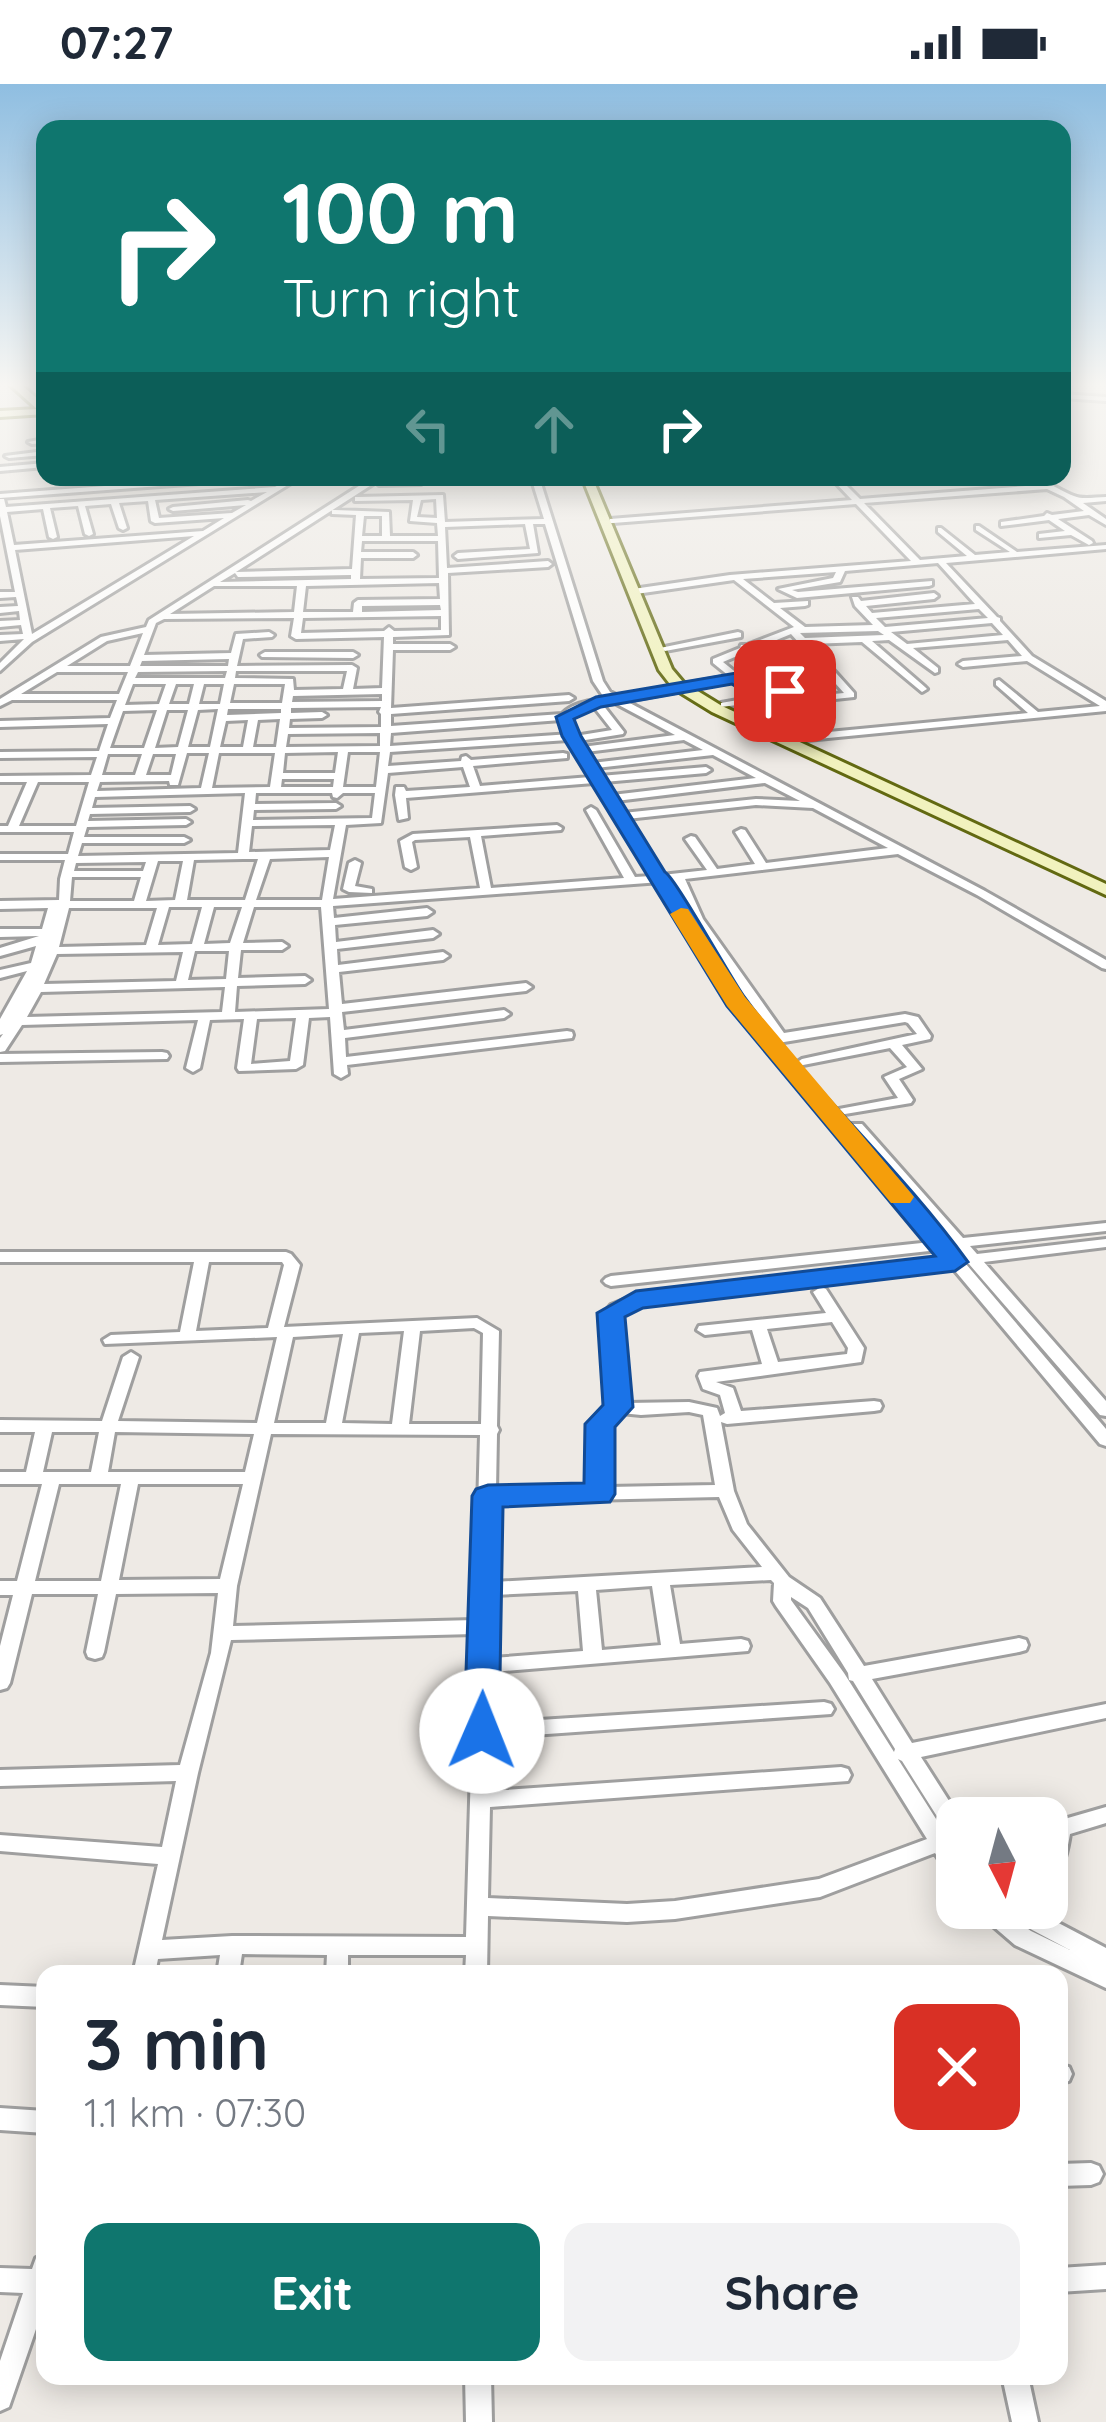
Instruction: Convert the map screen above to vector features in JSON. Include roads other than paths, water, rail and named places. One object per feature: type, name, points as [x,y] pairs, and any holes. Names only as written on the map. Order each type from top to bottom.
[{"type":"main road","points":[[593,492],[666,670],[684,684],[717,709],[1106,890]]},
{"type":"main road","points":[[602,492],[628,557],[627,573]]},
{"type":"main road","points":[[644,610],[653,614],[684,684],[1106,880]]},
{"type":"street","points":[[0,668],[20,653],[28,638],[6,550],[0,496],[52,492]]},
{"type":"street","points":[[2,521],[46,507],[237,492]]},
{"type":"street","points":[[0,638],[28,638],[271,492]]},
{"type":"street","points":[[0,1031],[43,948],[103,752],[150,625],[360,492]]},
{"type":"street","points":[[5,700],[104,639],[167,617],[366,492]]},
{"type":"street","points":[[541,492],[598,681],[616,699],[1106,965]]},
{"type":"street","points":[[848,492],[920,564]]},
{"type":"street","points":[[613,521],[978,492]]},
{"type":"street","points":[[1061,492],[1106,523]]},
{"type":"street","points":[[340,509],[440,497],[446,633],[388,641]]},
{"type":"street","points":[[151,499],[155,520],[233,515]]},
{"type":"street","points":[[358,499],[416,502]]},
{"type":"street","points":[[1076,502],[1106,499]]},
{"type":"street","points":[[114,501],[123,528]]},
{"type":"street","points":[[173,508],[254,502]]},
{"type":"street","points":[[416,502],[413,519],[441,530]]},
{"type":"street","points":[[81,504],[89,534]]},
{"type":"street","points":[[46,507],[53,537]]},
{"type":"street","points":[[340,509],[386,514],[386,535]]},
{"type":"street","points":[[1004,524],[1091,512]]},
{"type":"street","points":[[355,577],[360,513]]},
{"type":"street","points":[[1047,515],[1089,543]]},
{"type":"street","points":[[357,547],[386,555],[414,546],[466,516],[548,517]]},
{"type":"street","points":[[466,516],[530,527]]},
{"type":"street","points":[[357,547],[386,535],[530,527],[548,517]]},
{"type":"street","points":[[458,556],[536,551],[530,527]]},
{"type":"street","points":[[979,528],[1013,551]]},
{"type":"street","points":[[941,530],[971,555]]},
{"type":"street","points":[[6,550],[206,532]]},
{"type":"street","points":[[1042,536],[1072,532]]},
{"type":"street","points":[[386,535],[414,546]]},
{"type":"street","points":[[147,537],[157,561]]},
{"type":"street","points":[[627,573],[649,582],[733,578],[1106,544]]},
{"type":"street","points":[[946,561],[1106,544]]},
{"type":"street","points":[[357,547],[414,546]]},
{"type":"street","points":[[414,546],[412,563],[444,571],[512,572],[548,564]]},
{"type":"street","points":[[839,553],[846,570]]},
{"type":"street","points":[[503,554],[512,572]]},
{"type":"street","points":[[381,602],[386,555]]},
{"type":"street","points":[[946,561],[1029,658],[1106,709]]},
{"type":"street","points":[[884,567],[902,586]]},
{"type":"street","points":[[0,570],[14,568]]},
{"type":"street","points":[[846,570],[837,580],[782,589],[797,595],[902,586],[935,593]]},
{"type":"street","points":[[238,574],[384,582],[410,581],[444,571]]},
{"type":"street","points":[[203,595],[275,594],[355,577]]},
{"type":"street","points":[[637,592],[733,578],[772,606],[799,633],[851,695],[775,704],[758,697],[716,658],[799,633],[997,620]]},
{"type":"street","points":[[410,581],[412,602]]},
{"type":"street","points":[[0,583],[18,588]]},
{"type":"street","points":[[218,585],[331,593],[328,615]]},
{"type":"street","points":[[0,596],[18,588]]},
{"type":"street","points":[[301,589],[296,636],[353,635],[451,646]]},
{"type":"street","points":[[861,607],[935,593]]},
{"type":"street","points":[[861,607],[935,593]]},
{"type":"street","points":[[246,616],[249,594]]},
{"type":"street","points":[[248,751],[275,594]]},
{"type":"street","points":[[360,619],[358,603],[412,602],[445,608]]},
{"type":"street","points":[[772,606],[983,606]]},
{"type":"street","points":[[861,607],[935,670]]},
{"type":"street","points":[[0,610],[22,608]]},
{"type":"street","points":[[167,617],[360,619],[445,608]]},
{"type":"street","points":[[246,823],[377,821],[391,614]]},
{"type":"street","points":[[418,614],[419,634]]},
{"type":"street","points":[[298,620],[328,615],[360,619]]},
{"type":"street","points":[[0,624],[25,622]]},
{"type":"street","points":[[799,633],[895,638]]},
{"type":"street","points":[[206,791],[239,636],[269,635]]},
{"type":"street","points":[[344,730],[353,635]]},
{"type":"street","points":[[665,648],[738,635]]},
{"type":"street","points":[[909,646],[1012,637]]},
{"type":"street","points":[[864,639],[922,688]]},
{"type":"street","points":[[744,647],[785,691]]},
{"type":"street","points":[[0,655],[20,653]]},
{"type":"street","points":[[266,656],[386,666]]},
{"type":"street","points":[[963,664],[1029,658]]},
{"type":"street","points":[[263,675],[352,661]]},
{"type":"street","points":[[316,692],[319,668]]},
{"type":"street","points":[[56,669],[232,669],[290,681],[275,790]]},
{"type":"street","points":[[133,670],[172,681],[200,681],[232,669]]},
{"type":"street","points":[[283,731],[384,730],[565,717],[596,702],[736,678]]},
{"type":"street","points":[[140,779],[172,681]]},
{"type":"street","points":[[174,785],[200,681]]},
{"type":"street","points":[[1000,683],[1035,714]]},
{"type":"street","points":[[724,705],[814,688]]},
{"type":"street","points":[[287,705],[316,692],[384,702],[569,698]]},
{"type":"street","points":[[5,700],[255,712],[346,698]]},
{"type":"street","points":[[575,742],[619,732],[596,702]]},
{"type":"street","points":[[287,705],[325,715]]},
{"type":"street","points":[[802,740],[1106,709]]},
{"type":"street","points":[[802,740],[1106,709]]},
{"type":"street","points":[[565,717],[575,742],[622,816],[781,1037],[1106,1440]]},
{"type":"street","points":[[0,724],[113,722]]},
{"type":"street","points":[[484,723],[488,742]]},
{"type":"street","points":[[16,755],[26,724]]},
{"type":"street","points":[[0,755],[385,749],[685,737]]},
{"type":"street","points":[[462,744],[476,790]]},
{"type":"street","points":[[343,750],[326,903],[340,1068],[567,1035]]},
{"type":"street","points":[[590,766],[714,752]]},
{"type":"street","points":[[382,770],[563,757]]},
{"type":"street","points":[[404,818],[400,790],[476,790],[706,770]]},
{"type":"street","points":[[277,776],[340,776]]},
{"type":"street","points":[[0,779],[140,779],[206,791],[380,790]]},
{"type":"street","points":[[6,829],[34,779]]},
{"type":"street","points":[[610,798],[766,780]]},
{"type":"street","points":[[92,794],[174,785]]},
{"type":"street","points":[[243,856],[250,790]]},
{"type":"street","points":[[660,792],[672,811]]},
{"type":"street","points":[[622,816],[756,802],[814,805]]},
{"type":"street","points":[[248,807],[336,806]]},
{"type":"street","points":[[591,810],[631,881]]},
{"type":"street","points":[[6,829],[188,816]]},
{"type":"street","points":[[83,826],[184,840]]},
{"type":"street","points":[[411,867],[409,839],[557,828]]},
{"type":"street","points":[[741,832],[763,867]]},
{"type":"street","points":[[475,833],[485,888]]},
{"type":"street","points":[[691,839],[714,872]]},
{"type":"street","points":[[355,862],[352,891],[631,881],[900,850]]},
{"type":"street","points":[[1,859],[71,864],[334,854]]},
{"type":"street","points":[[228,1016],[235,948],[265,855]]},
{"type":"street","points":[[180,904],[189,857]]},
{"type":"street","points":[[139,904],[153,858]]},
{"type":"street","points":[[71,864],[111,874],[148,874]]},
{"type":"street","points":[[101,904],[111,874]]},
{"type":"street","points":[[667,878],[683,920],[736,1001],[956,1253],[1106,1411]]},
{"type":"street","points":[[0,905],[60,901],[326,903],[485,888]]},
{"type":"street","points":[[151,949],[164,904]]},
{"type":"street","points":[[182,984],[209,904]]},
{"type":"street","points":[[328,922],[427,912]]},
{"type":"street","points":[[0,933],[43,948]]},
{"type":"street","points":[[330,946],[434,934]]},
{"type":"street","points":[[0,952],[282,946]]},
{"type":"street","points":[[0,974],[43,948]]},
{"type":"street","points":[[0,1048],[39,988],[43,948]]},
{"type":"street","points":[[332,969],[443,956]]},
{"type":"street","points":[[39,988],[305,980]]},
{"type":"street","points":[[159,1017],[164,985]]},
{"type":"street","points":[[111,1018],[119,986]]},
{"type":"street","points":[[19,1021],[303,1014],[526,987]]},
{"type":"street","points":[[0,1003],[20,998]]},
{"type":"street","points":[[251,1015],[244,1068],[296,1065],[303,1014]]},
{"type":"street","points":[[338,1035],[504,1014]]},
{"type":"street","points":[[193,1068],[205,1016]]},
{"type":"street","points":[[781,1037],[905,1018],[913,1020],[925,1036],[802,1063]]},
{"type":"street","points":[[844,1112],[906,1100],[891,1077],[914,1069],[895,1045]]},
{"type":"street","points":[[0,1058],[162,1056]]},
{"type":"street","points":[[618,1407],[609,1317],[623,1304],[1106,1227]]},
{"type":"street","points":[[611,1281],[1106,1244]]},
{"type":"street","points":[[187,1336],[203,1256]]},
{"type":"street","points":[[0,1257],[292,1260],[265,1427],[228,1586],[223,1634],[147,1965]]},
{"type":"street","points":[[734,1417],[727,1392],[710,1385],[706,1376],[855,1358],[856,1348],[821,1292]]},
{"type":"street","points":[[706,1330],[836,1317]]},
{"type":"street","points":[[400,1429],[413,1325]]},
{"type":"street","points":[[111,1340],[488,1325],[490,1430],[476,1965]]},
{"type":"street","points":[[758,1325],[772,1369]]},
{"type":"street","points":[[333,1428],[352,1328]]},
{"type":"street","points":[[98,1478],[107,1427],[131,1357]]},
{"type":"street","points":[[714,1418],[874,1406]]},
{"type":"street","points":[[618,1407],[640,1411],[704,1408],[714,1418],[725,1492],[739,1526],[780,1578],[814,1603],[908,1752],[936,1812]]},
{"type":"street","points":[[599,1494],[600,1424],[618,1407]]},
{"type":"street","points":[[0,1426],[490,1430]]},
{"type":"street","points":[[0,1683],[26,1588],[43,1478],[45,1426]]},
{"type":"street","points":[[0,1478],[253,1478]]},
{"type":"street","points":[[94,1652],[131,1478]]},
{"type":"street","points":[[488,1496],[725,1492]]},
{"type":"street","points":[[485,1588],[780,1578]]},
{"type":"street","points":[[780,1578],[782,1601],[837,1678],[884,1757],[936,1822]]},
{"type":"street","points":[[660,1580],[673,1652]]},
{"type":"street","points":[[586,1584],[593,1658]]},
{"type":"street","points":[[0,1588],[228,1586]]},
{"type":"street","points":[[223,1634],[484,1627]]},
{"type":"street","points":[[837,1678],[1019,1645]]},
{"type":"street","points":[[483,1666],[741,1646]]},
{"type":"street","points":[[482,1731],[824,1709]]},
{"type":"street","points":[[884,1757],[1106,1711]]},
{"type":"street","points":[[0,1778],[188,1773]]},
{"type":"street","points":[[479,1800],[841,1775]]},
{"type":"street","points":[[1068,1826],[1106,1815]]},
{"type":"street","points":[[477,1906],[627,1913],[675,1910],[820,1888],[936,1842]]},
{"type":"street","points":[[0,1843],[171,1856]]},
{"type":"street","points":[[1012,1929],[1106,1978]]},
{"type":"street","points":[[1050,1929],[1106,1959]]},
{"type":"street","points":[[152,1950],[232,1945],[476,1946]]},
{"type":"street","points":[[229,1965],[232,1945]]},
{"type":"street","points":[[337,1965],[338,1945]]},
{"type":"street","points":[[0,1995],[36,1997]]},
{"type":"street","points":[[0,2119],[36,2121]]},
{"type":"street","points":[[1068,2175],[1091,2174]]},
{"type":"street","points":[[0,2280],[36,2275]]},
{"type":"street","points":[[1068,2279],[1106,2277]]},
{"type":"street","points":[[0,2398],[5,2366],[36,2289]]},
{"type":"street","points":[[478,2385],[479,2422]]},
{"type":"street","points":[[1017,2385],[1025,2422]]}]
